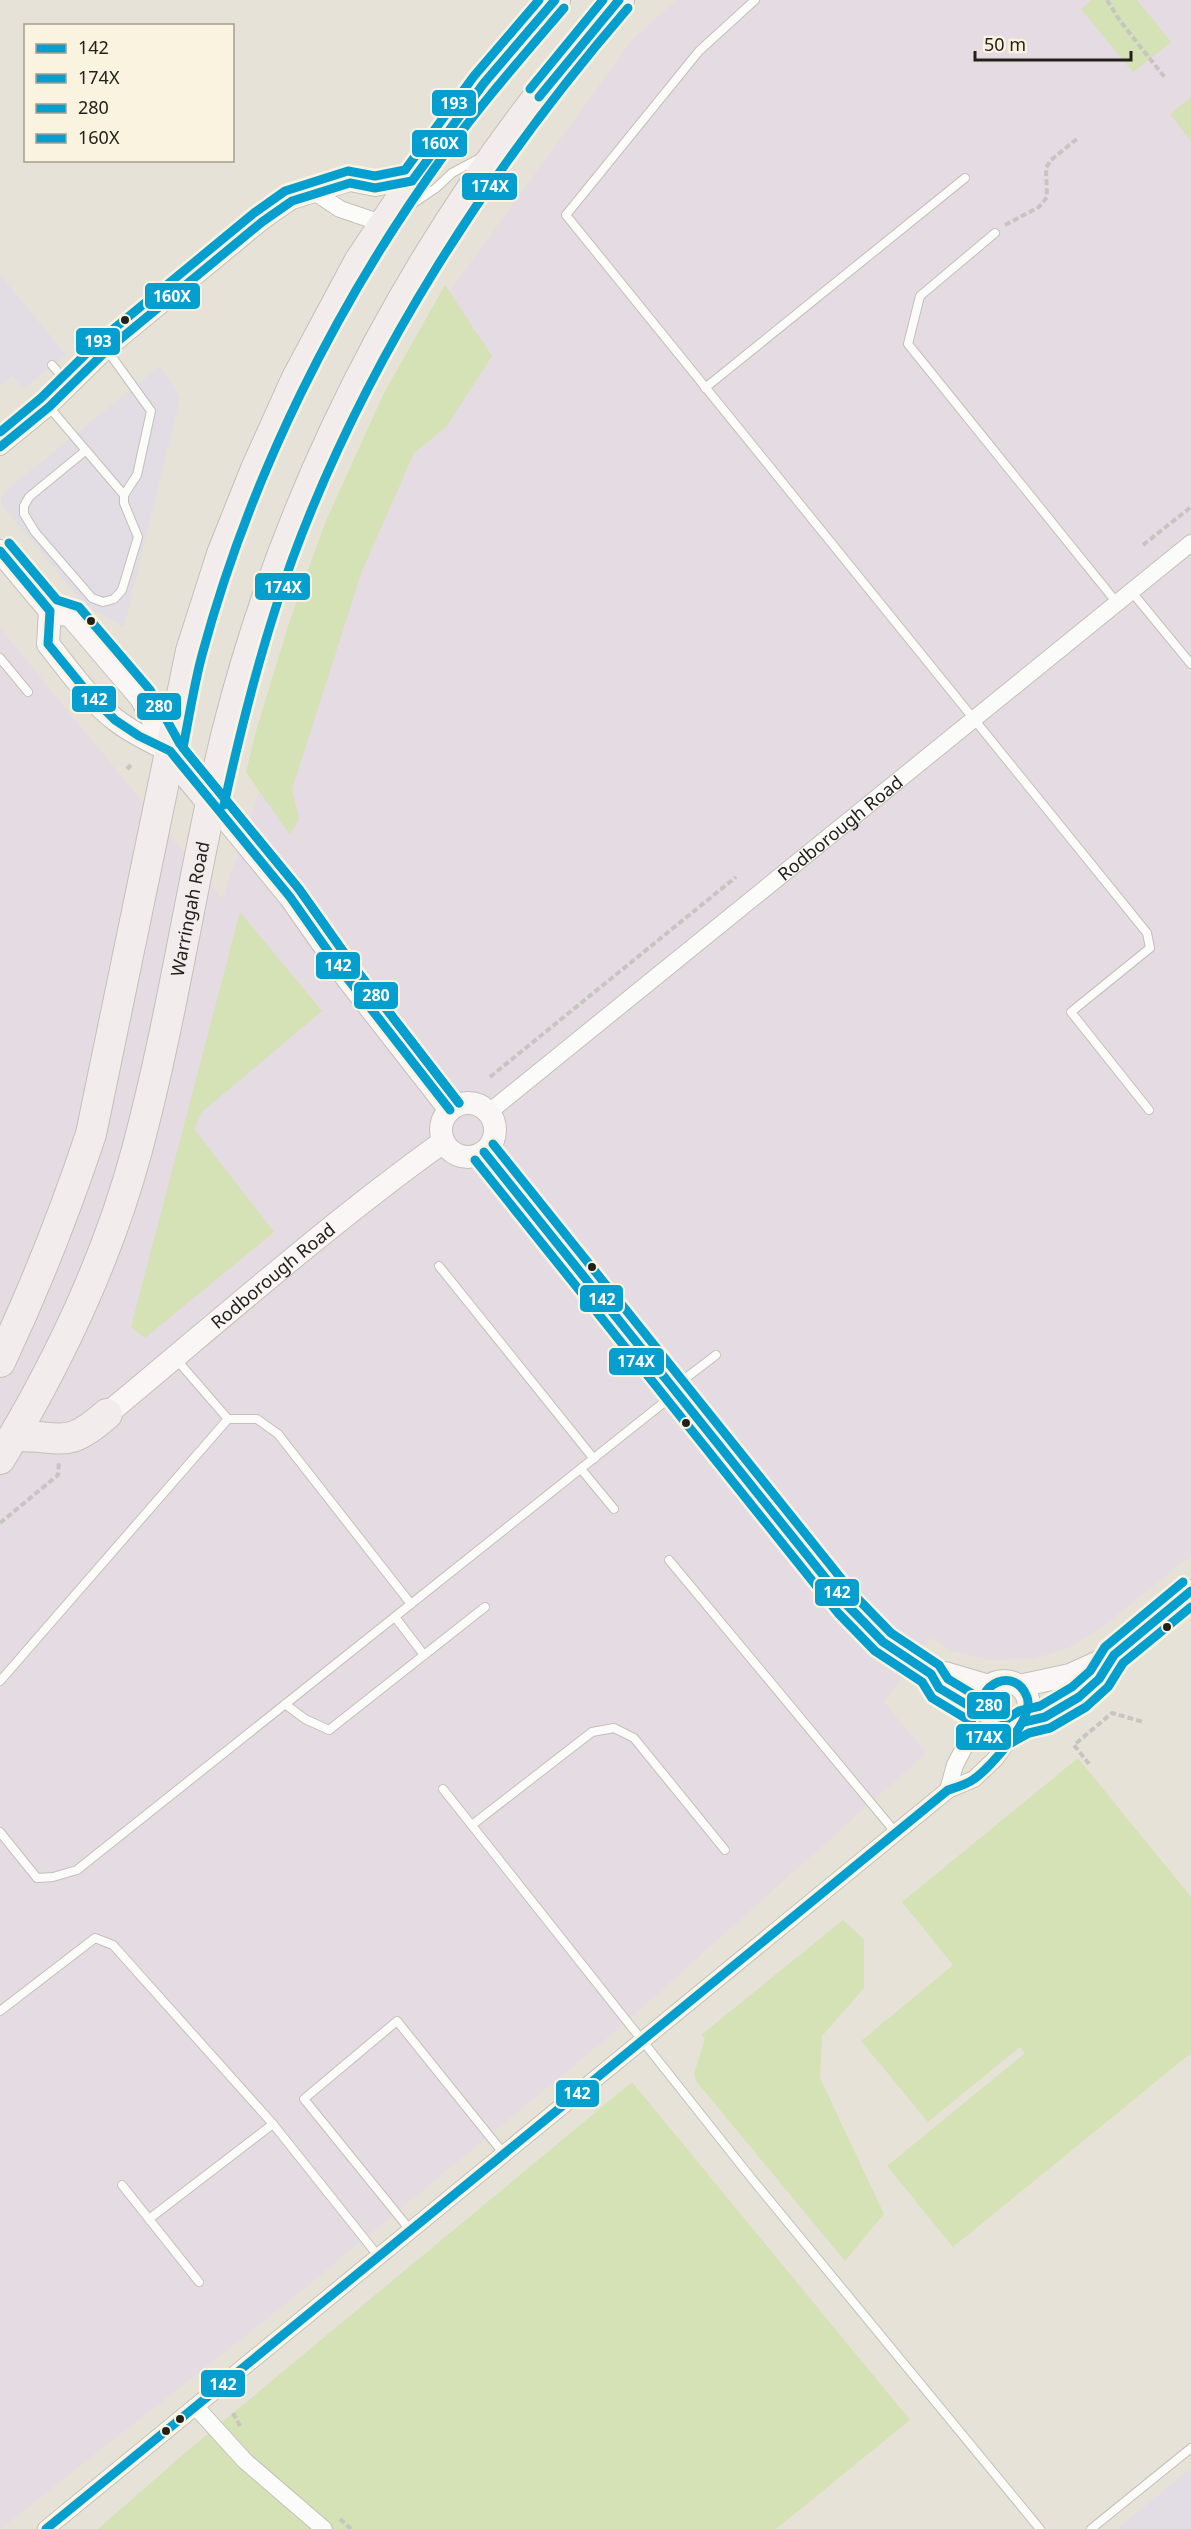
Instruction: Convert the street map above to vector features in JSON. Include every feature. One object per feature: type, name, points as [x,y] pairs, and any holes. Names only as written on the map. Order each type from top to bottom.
[{"type":"highway","points":[[0,1362],[28,1304],[68,1204],[91,1134],[191,651],[222,554],[256,469],[297,378],[359,262],[412,181],[484,83],[555,0]]},
{"type":"highway","name":"Warringah Road","points":[[7,1448],[77,1314],[116,1217],[130,1174],[166,1035],[227,734],[248,657],[282,555],[323,455],[360,378],[428,259],[501,147],[563,66],[619,0]]},
{"type":"highway","points":[[170,752],[213,802]]},
{"type":"highway","points":[[7,1448],[81,1435],[107,1414]]},
{"type":"main road","points":[[0,551],[50,611],[71,616],[141,698],[170,752]]},
{"type":"main road","points":[[0,578],[32,591]]},
{"type":"main road","points":[[50,611],[48,644],[77,680],[115,720],[138,736],[170,752]]},
{"type":"main road","points":[[213,802],[290,897],[347,978],[450,1110]]},
{"type":"main road","points":[[465,1103],[482,1107],[489,1113],[493,1120],[494,1137],[484,1152],[477,1156],[462,1157],[448,1149],[443,1142],[441,1125],[450,1110],[465,1103]]},
{"type":"main road","name":"Rodborough Road","points":[[107,1414],[402,1172],[443,1142]]},
{"type":"main road","points":[[484,1152],[847,1605],[883,1642],[931,1674],[939,1688],[980,1714],[988,1726],[995,1730],[1011,1731],[1021,1725],[1045,1718],[1079,1697],[1099,1680],[1114,1655]]},
{"type":"main road","points":[[980,1714],[980,1698],[989,1686],[1004,1681],[1019,1686],[1034,1681],[1056,1679],[1114,1655],[1191,1591]]},
{"type":"main road","points":[[931,1674],[945,1673],[989,1686]]},
{"type":"main road","points":[[1019,1686],[1028,1699],[1028,1715],[1021,1725]]},
{"type":"street","points":[[0,447],[49,407],[107,350],[262,222],[292,201],[350,183],[375,188],[412,181]]},
{"type":"street","points":[[316,193],[340,209],[384,224]]},
{"type":"street","name":"Rodborough Road","points":[[489,1113],[1191,543]]},
{"type":"street","points":[[948,1791],[955,1765],[980,1714]]},
{"type":"street","points":[[46,2529],[948,1791],[974,1779],[995,1759],[1021,1725]]},
{"type":"street","points":[[196,2407],[245,2461],[324,2529]]},
{"type":"lane","points":[[755,0],[699,51],[566,215],[1147,933],[1150,948],[1071,1012],[1149,1110]]},
{"type":"lane","points":[[384,224],[436,188],[452,173],[501,147]]},
{"type":"lane","points":[[705,388],[965,178]]},
{"type":"lane","points":[[995,232],[920,296],[908,344],[1117,603]]},
{"type":"lane","points":[[107,350],[152,411],[137,475],[124,499]]},
{"type":"lane","points":[[52,365],[69,386]]},
{"type":"lane","points":[[49,407],[86,451],[124,499],[138,537],[122,590],[114,599],[103,602],[92,598],[83,589],[35,532],[24,514],[24,506],[29,497],[86,451]]},
{"type":"lane","points":[[1131,591],[1191,664]]},
{"type":"lane","points":[[0,658],[28,692]]},
{"type":"lane","points":[[439,1266],[594,1459]]},
{"type":"lane","points":[[0,1832],[37,1878],[53,1877],[77,1870],[594,1459],[716,1355]]},
{"type":"lane","points":[[174,1357],[228,1419],[257,1419],[278,1434],[411,1604]]},
{"type":"lane","points":[[0,1682],[228,1419]]},
{"type":"lane","points":[[581,1469],[614,1509]]},
{"type":"lane","points":[[669,1560],[896,1834]]},
{"type":"lane","points":[[285,1704],[305,1719],[329,1730],[485,1607]]},
{"type":"lane","points":[[395,1617],[424,1655]]},
{"type":"lane","points":[[472,1826],[592,1732],[614,1728],[634,1737],[725,1850]]},
{"type":"lane","points":[[443,1789],[752,2179],[1040,2529]]},
{"type":"lane","points":[[0,2011],[94,1938],[113,1946],[273,2124],[379,2257]]},
{"type":"lane","points":[[411,2231],[304,2099],[397,2021],[504,2154]]},
{"type":"lane","points":[[149,2219],[273,2124]]},
{"type":"lane","points":[[122,2185],[199,2282]]},
{"type":"lane","points":[[1091,2529],[1191,2448]]},
{"type":"path","points":[[1107,0],[1120,21],[1166,79]]},
{"type":"path","points":[[995,232],[1015,218],[1039,207],[1047,197],[1046,168],[1051,160],[1078,138]]},
{"type":"path","points":[[1143,545],[1191,507]]},
{"type":"path","points":[[490,1077],[736,877]]},
{"type":"path","points":[[0,1523],[58,1475],[59,1459]]},
{"type":"path","points":[[1089,1764],[1074,1745],[1112,1713],[1143,1722]]},
{"type":"shaded area","points":[[677,0],[1191,0],[1191,1555],[1100,1629],[1068,1648],[1032,1659],[990,1660],[953,1651],[930,1638],[884,1702],[926,1753],[618,2029],[283,2306],[0,2529],[0,628],[222,899],[416,338],[632,40]]},
{"type":"shaded area","points":[[0,275],[66,355],[24,388],[13,376],[0,386]]},
{"type":"shaded area","points":[[160,366],[180,397],[124,627],[84,604],[1,504],[1,497]]},
{"type":"shaded area","points":[[1191,2468],[1191,2529],[1117,2529]]},
{"type":"green space","points":[[1092,0],[1137,0],[1171,42],[1133,72],[1081,9]]},
{"type":"green space","points":[[1191,97],[1191,141],[1170,114]]},
{"type":"green space","points":[[445,285],[492,356],[446,427],[414,453],[362,571],[292,789],[299,819],[290,835],[246,772],[256,731],[289,623],[325,523],[384,393]]},
{"type":"green space","points":[[240,912],[322,1011],[202,1112],[194,1129],[274,1232],[145,1338],[131,1327]]},
{"type":"green space","points":[[1078,1758],[1191,1897],[1191,2053],[953,2247],[887,2166],[1025,2053],[1020,2047],[928,2122],[861,2041],[953,1965],[902,1902]]},
{"type":"green space","points":[[843,1920],[864,1939],[864,1988],[822,2036],[820,2078],[884,2214],[845,2261],[696,2081],[694,2074],[705,2039],[701,2035]]},
{"type":"green space","points":[[632,2082],[910,2420],[776,2529],[98,2529],[186,2452]]},
{"type":"transit line","name":"193","points":[[0,432],[41,398],[99,341],[254,213],[285,191],[348,171],[375,176],[405,170],[474,76],[539,0]]},
{"type":"transit line","name":"160X","points":[[0,447],[49,407],[107,350],[262,222],[292,201],[350,183],[375,188],[412,181],[484,83],[555,0]]},
{"type":"transit line","name":"193","points":[[530,89],[603,0]]},
{"type":"transit line","name":"160X","points":[[539,97],[619,0]]},
{"type":"transit line","name":"174X","points":[[459,1103],[357,971],[299,889],[183,748],[199,666],[222,589],[245,523],[300,394],[367,271],[405,212],[473,117],[564,8]]},
{"type":"transit line","name":"174X","points":[[224,805],[254,681],[281,590],[322,485],[356,412],[394,339],[480,200],[527,134],[628,8]]},
{"type":"transit line","name":"280","points":[[9,543],[57,600],[79,607],[150,690],[180,744],[299,889],[357,971],[459,1103]]},
{"type":"transit line","name":"142","points":[[0,551],[50,611],[48,644],[88,693],[115,720],[139,736],[170,751],[290,897],[347,978],[450,1110]]},
{"type":"transit line","name":"280","points":[[493,1144],[856,1597],[891,1633],[939,1665],[948,1679],[986,1702],[996,1716],[1007,1719],[1019,1711],[1040,1706],[1072,1687],[1090,1671],[1105,1647],[1183,1582]]},
{"type":"transit line","name":"142","points":[[484,1152],[847,1605],[883,1642],[931,1674],[939,1688],[979,1712]]},
{"type":"transit line","name":"174X","points":[[475,1160],[838,1613],[875,1651],[922,1682],[932,1698],[970,1721],[981,1736],[1000,1743],[1011,1743],[1029,1733],[1050,1728],[1086,1707],[1108,1687],[1123,1663],[1191,1607]]},
{"type":"transit line","name":"142","points":[[1024,1722],[1045,1717],[1079,1697],[1099,1679],[1114,1655],[1191,1591]]},
{"type":"transit line","name":"142","points":[[46,2529],[948,1790],[974,1779],[1000,1753],[1018,1729],[1028,1706],[1027,1697],[1014,1682],[1006,1680],[997,1682],[984,1695],[980,1705],[980,1717]]}]
